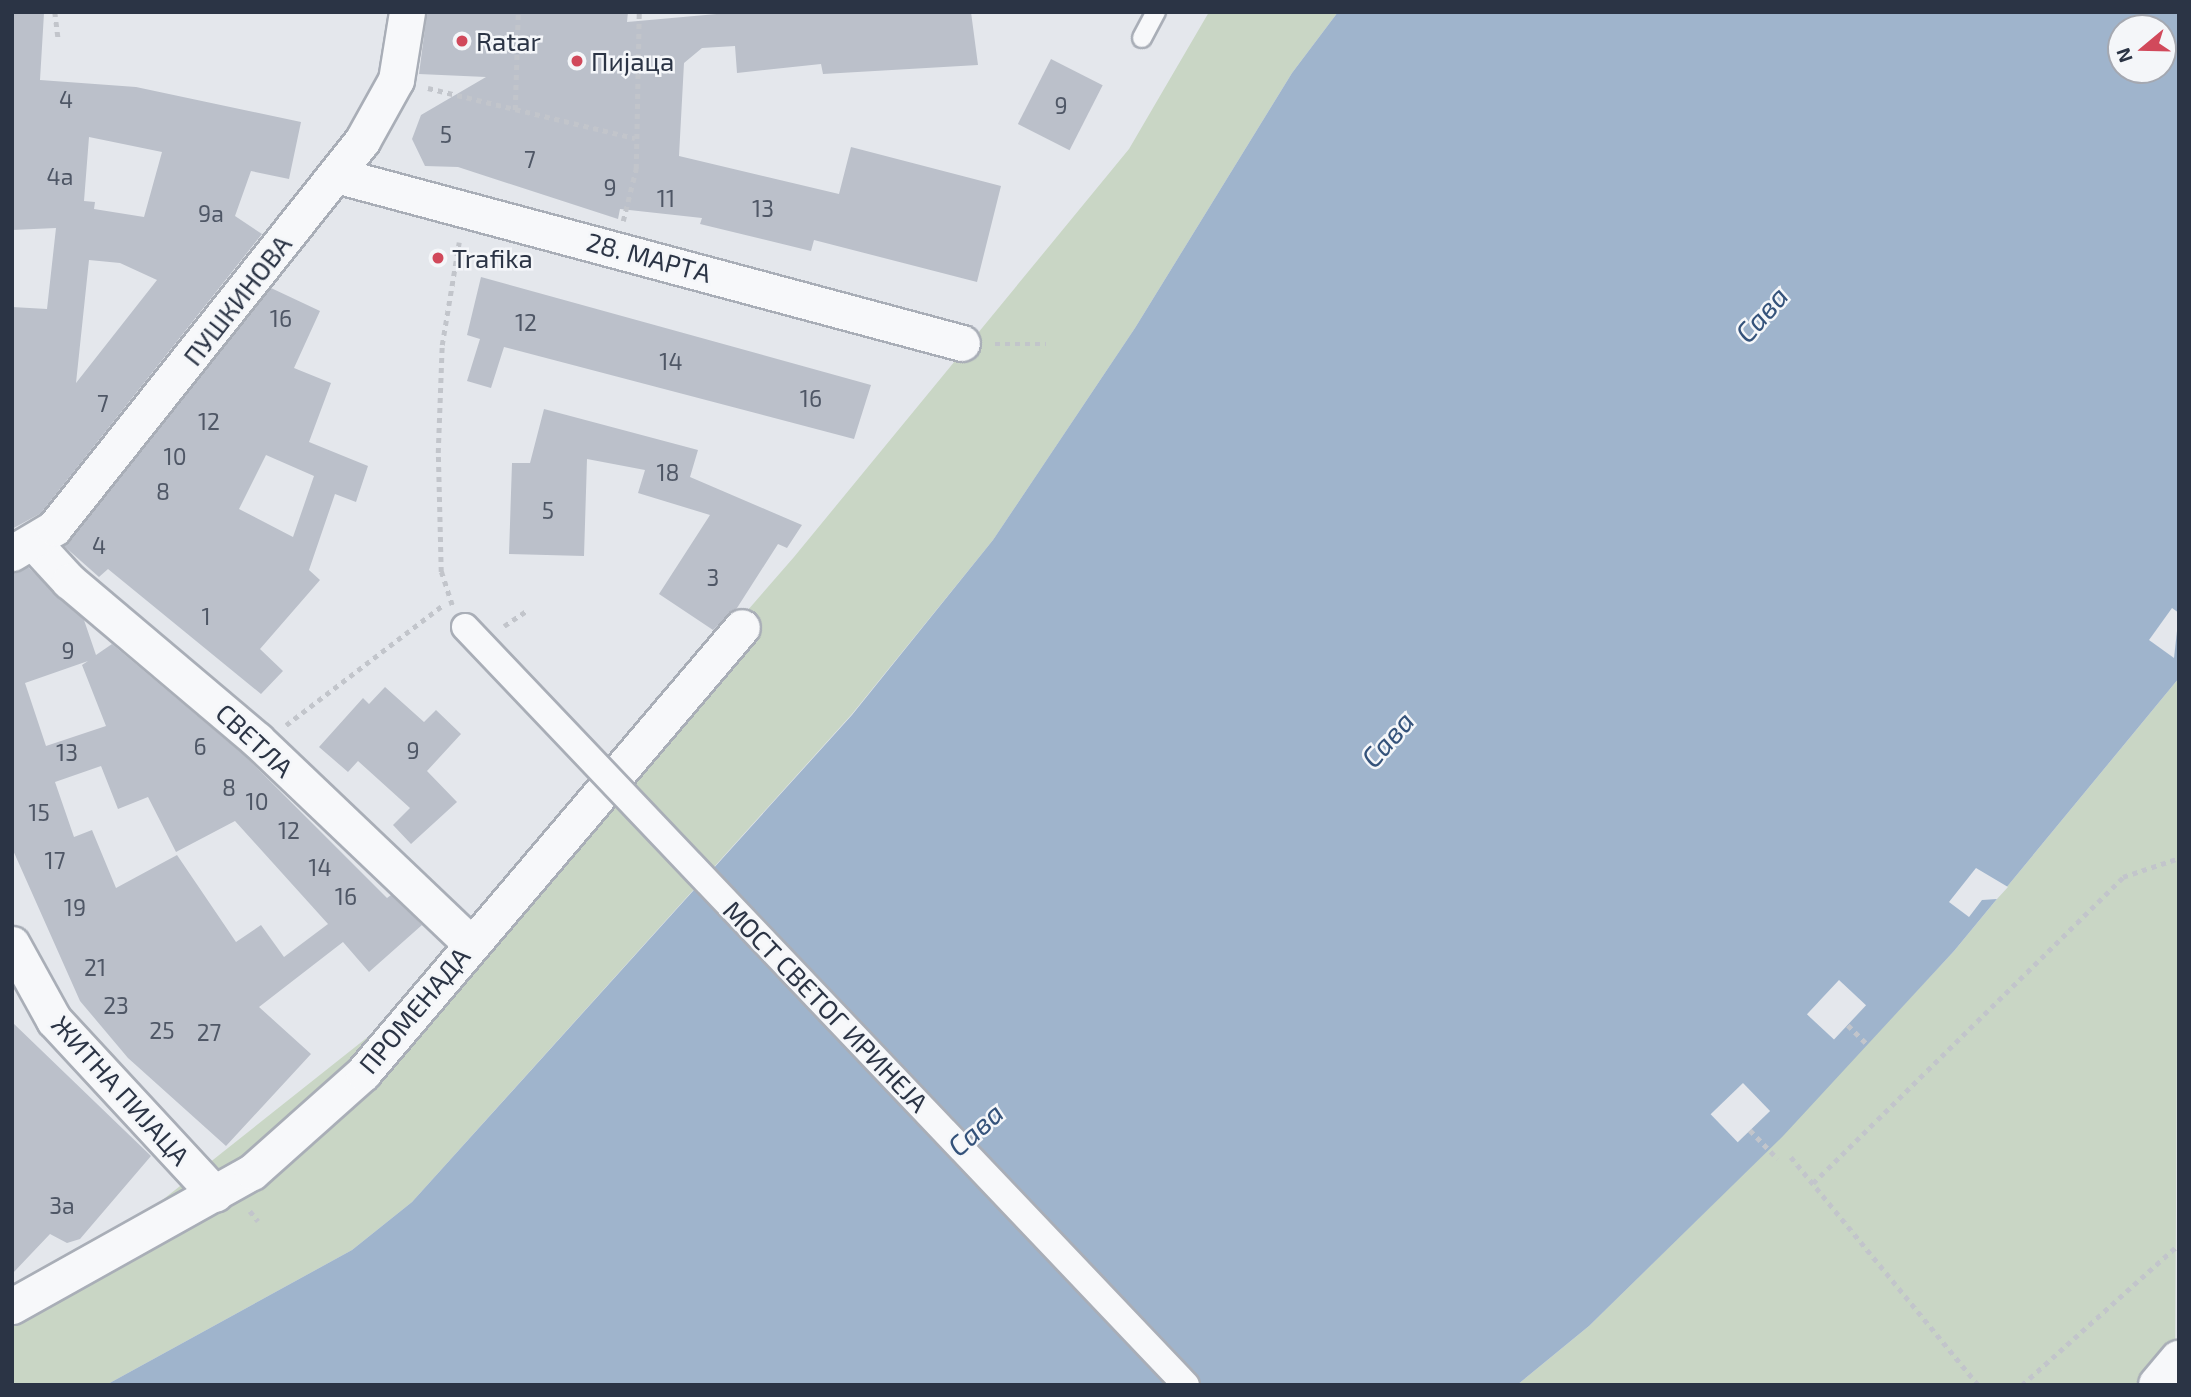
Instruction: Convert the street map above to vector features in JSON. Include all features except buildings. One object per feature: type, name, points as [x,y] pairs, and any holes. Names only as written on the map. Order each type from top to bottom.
[{"type":"street","name":"ПУШКИНОВА","points":[[23,548],[54,528],[336,175],[396,80],[407,12]]},
{"type":"street","name":"28. МАРТА","points":[[336,175],[465,206],[962,343]]},
{"type":"street","name":"СВЕТЛА","points":[[23,548],[69,581],[257,740],[470,943]]},
{"type":"street","name":"МОСТ СВЕТОГ ИРИНЕЈА","points":[[465,626],[1186,1385]]},
{"type":"street","name":"ПРОМЕНАДА","points":[[12,1306],[252,1172],[363,1073],[470,943],[742,627]]},
{"type":"street","name":"ЖИТНА ПИЈАЦА","points":[[12,944],[54,1020],[215,1194]]},
{"type":"street","points":[[2158,1385],[2179,1360]]},
{"type":"lane","points":[[1142,38],[1156,12]]},
{"type":"path","points":[[55,12],[58,38]]},
{"type":"path","points":[[514,110],[518,12]]},
{"type":"path","points":[[616,249],[636,169],[639,12]]},
{"type":"path","points":[[396,80],[635,138]]},
{"type":"path","points":[[465,206],[441,358],[441,572],[449,601],[465,626]]},
{"type":"path","points":[[962,343],[1046,344]]},
{"type":"path","points":[[282,728],[449,601]]},
{"type":"path","points":[[1813,1183],[2123,877],[2179,858]]},
{"type":"path","points":[[1847,1025],[1867,1044]]},
{"type":"path","points":[[1750,1130],[1779,1159]]},
{"type":"path","points":[[1791,1157],[1978,1385]]},
{"type":"path","points":[[2022,1385],[2179,1244]]},
{"type":"green space","points":[[1209,12],[1338,12],[1292,73],[1135,328],[993,540],[852,714],[412,1202],[352,1250],[106,1385],[12,1385],[12,1287],[136,1221],[398,1013],[794,557],[1129,149]]},
{"type":"green space","points":[[2179,678],[2175,1385],[1517,1385],[1589,1326],[1768,1150],[1954,951]]},
{"type":"water","name":"Сава","points":[[1338,12],[2179,12],[2179,678],[1954,951],[1784,1135],[1589,1326],[1517,1385],[106,1385],[352,1250],[412,1202],[852,715],[993,540],[1135,328],[1292,73]]},
{"type":"pier","points":[[2172,608],[2179,613],[2174,658],[2149,640]]},
{"type":"pier","points":[[1976,868],[2008,887],[1997,899],[1982,900],[1969,917],[1949,902]]},
{"type":"pier","points":[[1839,980],[1866,1005],[1834,1040],[1807,1014]]},
{"type":"pier","points":[[1743,1083],[1770,1111],[1738,1142],[1711,1114]]},
{"type":"place","name":"Ratar","points":[[462,41]]},
{"type":"place","name":"Пијаца","points":[[577,61]]},
{"type":"place","name":"Trafika","points":[[438,258]]}]
